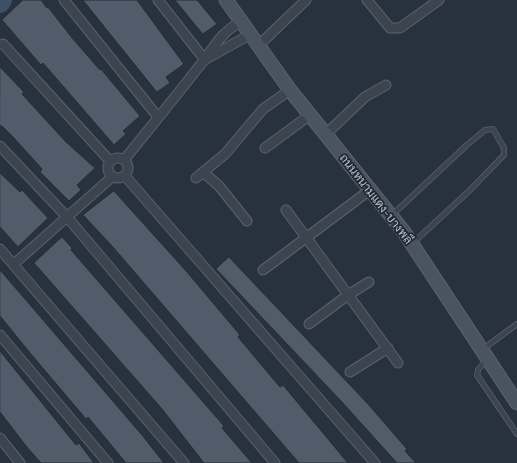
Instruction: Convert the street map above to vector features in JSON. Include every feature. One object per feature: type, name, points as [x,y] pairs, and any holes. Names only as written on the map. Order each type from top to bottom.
[{"type":"main road","name":"ถนนหนามแดง-บางพลี","points":[[226,0],[290,90],[391,216],[517,403]]},
{"type":"street","points":[[64,0],[158,117]]},
{"type":"street","points":[[158,0],[205,60]]},
{"type":"street","points":[[259,45],[306,0]]},
{"type":"street","points":[[367,0],[390,28],[400,28],[439,0]]},
{"type":"street","points":[[124,160],[205,60],[218,39],[231,27],[242,21]]},
{"type":"street","points":[[205,60],[251,34]]},
{"type":"street","points":[[3,44],[110,162]]},
{"type":"street","points":[[326,134],[365,97],[386,85]]},
{"type":"street","points":[[247,221],[219,186],[199,175],[224,154],[263,110],[290,90]]},
{"type":"street","points":[[265,148],[310,114]]},
{"type":"street","points":[[0,146],[67,217],[275,463]]},
{"type":"street","points":[[115,158],[124,160],[128,168],[125,176],[120,179],[112,177],[108,171],[110,162],[115,158]]},
{"type":"street","points":[[125,176],[375,463]]},
{"type":"street","points":[[14,264],[112,177]]},
{"type":"street","points":[[263,270],[370,190]]},
{"type":"street","points":[[286,210],[398,363]]},
{"type":"street","points":[[0,248],[184,463]]},
{"type":"street","points":[[309,324],[348,295],[369,282]]},
{"type":"street","points":[[0,335],[108,463]]},
{"type":"street","points":[[350,372],[388,348]]},
{"type":"street","points":[[0,438],[20,463]]},
{"type":"lane","points":[[391,216],[468,144],[485,130],[493,129],[504,148],[504,155],[470,191],[411,244]]},
{"type":"lane","points":[[517,324],[484,354],[477,375],[517,434]]},
{"type":"building","points":[[23,0],[41,0],[140,116],[123,131],[126,134],[114,145],[43,63],[41,65],[2,20]]},
{"type":"building","points":[[83,0],[137,0],[184,64],[166,77],[170,83],[157,92]]},
{"type":"building","points":[[175,0],[197,0],[217,24],[203,34]]},
{"type":"building","points":[[0,67],[24,92],[22,94],[66,142],[95,168],[77,185],[81,190],[69,201],[40,172],[42,169],[14,138],[2,126],[0,126]]},
{"type":"building","points":[[0,173],[20,192],[22,190],[48,218],[18,247],[0,227]]},
{"type":"building","points":[[114,191],[187,272],[240,335],[238,337],[253,355],[280,387],[283,385],[348,463],[299,463],[112,246],[83,215]]},
{"type":"building","points":[[62,237],[72,248],[71,250],[224,426],[222,428],[252,463],[204,463],[162,409],[34,263]]},
{"type":"building","points":[[229,257],[368,404],[407,449],[405,451],[416,463],[397,463],[341,401],[216,269]]},
{"type":"building","points":[[0,270],[142,435],[164,463],[126,463],[88,417],[86,419],[0,316]]},
{"type":"building","points":[[0,351],[76,445],[79,443],[94,463],[41,463],[26,446],[0,412]]}]
